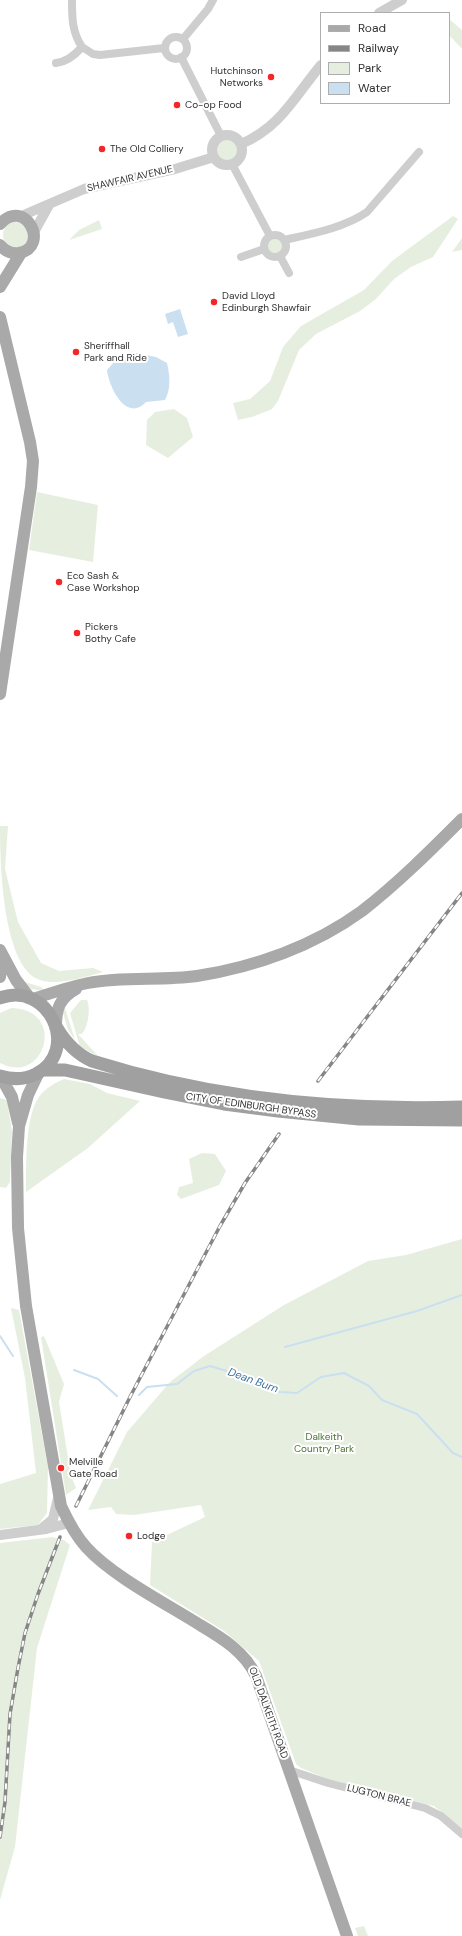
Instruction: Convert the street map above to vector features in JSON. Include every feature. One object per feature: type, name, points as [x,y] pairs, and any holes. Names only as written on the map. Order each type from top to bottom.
[{"type":"highway","points":[[0,998],[13,995],[31,998]]},
{"type":"highway","name":"CITY OF EDINBURGH BYPASS","points":[[31,998],[47,1009],[56,1027],[73,1049],[82,1057],[157,1078],[216,1090],[296,1101],[366,1107],[462,1107]]},
{"type":"highway","points":[[0,1077],[19,1080],[41,1071],[49,1063],[55,1051],[58,1038],[56,1027]]},
{"type":"highway","name":"CITY OF EDINBURGH BYPASS","points":[[41,1071],[65,1070],[224,1104],[278,1111],[359,1119],[462,1120]]},
{"type":"main road","points":[[0,287],[21,253],[30,247],[33,242],[34,232],[29,222],[7,218]]},
{"type":"main road","points":[[0,249],[13,254],[21,253]]},
{"type":"main road","points":[[0,317],[29,436],[33,462],[32,486],[0,694]]},
{"type":"main road","points":[[0,950],[16,980],[31,998],[59,990],[106,981],[176,978],[203,975],[270,958],[296,948],[361,911],[417,864],[462,819]]},
{"type":"main road","points":[[0,957],[0,977]]},
{"type":"main road","points":[[56,1027],[56,1015],[61,1000],[69,992],[82,985]]},
{"type":"main road","points":[[19,1126],[28,1095],[41,1071]]},
{"type":"main road","points":[[0,1077],[12,1097],[19,1126]]},
{"type":"main road","name":"OLD DALKEITH ROAD","points":[[19,1126],[16,1195],[24,1290],[59,1496],[68,1523],[87,1548],[104,1563],[219,1637],[246,1660],[256,1676],[347,1936]]},
{"type":"street","points":[[72,0],[72,24],[76,38],[82,47],[94,54],[100,55],[164,48]]},
{"type":"street","points":[[182,39],[214,0]]},
{"type":"street","points":[[381,12],[402,0]]},
{"type":"street","points":[[178,37],[182,39],[187,46],[187,50],[181,57],[170,58],[164,48],[167,40],[178,37]]},
{"type":"street","points":[[56,63],[67,60],[76,54],[82,47]]},
{"type":"street","points":[[181,57],[221,136]]},
{"type":"street","points":[[241,144],[267,129],[279,120],[320,66]]},
{"type":"street","points":[[221,136],[232,136],[241,144],[242,153],[237,161],[232,164],[222,164],[214,157],[212,152],[213,143],[221,136]]},
{"type":"street","points":[[284,240],[309,234],[357,218],[367,212],[419,152]]},
{"type":"street","name":"SHAWFAIR AVENUE","points":[[7,218],[49,205],[84,189],[175,169],[214,157]]},
{"type":"street","points":[[232,164],[270,236]]},
{"type":"street","points":[[34,232],[49,205]]},
{"type":"street","points":[[278,235],[284,240],[285,249],[280,256],[272,257],[264,249],[265,241],[270,236],[278,235]]},
{"type":"street","points":[[241,257],[264,249]]},
{"type":"street","points":[[280,256],[288,273]]},
{"type":"street","points":[[37,1530],[45,1527],[53,1519],[59,1496]]},
{"type":"street","points":[[0,1535],[37,1530],[68,1523]]},
{"type":"street","name":"LUGTON BRAE","points":[[289,1770],[328,1783],[425,1808],[441,1816],[462,1834]]},
{"type":"green space","points":[[450,20],[462,30],[462,49],[450,36]]},
{"type":"green space","points":[[227,138],[235,141],[238,149],[235,157],[227,160],[219,157],[216,149],[219,141]]},
{"type":"green space","points":[[453,216],[458,219],[433,257],[411,267],[394,279],[376,299],[360,311],[316,334],[299,350],[278,401],[272,409],[252,417],[238,420],[233,403],[250,399],[270,381],[283,347],[301,326],[364,290],[392,261]]},
{"type":"green space","points":[[99,220],[102,229],[69,240],[79,230]]},
{"type":"green space","points":[[16,222],[25,226],[29,235],[25,244],[16,248],[7,244],[3,235],[7,226]]},
{"type":"green space","points":[[275,238],[282,243],[283,246],[278,253],[275,254],[268,249],[267,246],[272,239]]},
{"type":"green space","points":[[462,238],[462,250],[452,252]]},
{"type":"green space","points":[[174,409],[187,418],[193,437],[168,458],[146,445],[147,420],[155,412]]},
{"type":"green space","points":[[37,492],[98,505],[93,562],[29,550]]},
{"type":"green space","points":[[0,826],[8,826],[5,869],[18,922],[41,963],[59,971],[93,968],[103,972],[71,980],[47,982],[40,980],[27,971],[18,956],[11,935],[6,911],[1,863]]},
{"type":"green space","points":[[22,981],[41,987],[45,991],[31,989]]},
{"type":"green space","points":[[81,1000],[87,1000],[89,1013],[84,1031],[82,1034],[78,1034],[98,1056],[80,1047],[70,1013]]},
{"type":"green space","points":[[11,1008],[29,1012],[40,1020],[44,1032],[44,1045],[38,1056],[29,1065],[16,1068],[0,1063],[0,1013]]},
{"type":"green space","points":[[65,1008],[75,1040],[68,1030],[63,1013]]},
{"type":"green space","points":[[64,1079],[90,1084],[107,1093],[140,1101],[88,1148],[26,1192],[27,1142],[34,1105],[47,1088]]},
{"type":"green space","points":[[0,1098],[7,1100],[12,1132],[10,1182],[6,1188],[0,1187]]},
{"type":"green space","points":[[202,1153],[215,1154],[226,1171],[219,1185],[181,1199],[177,1195],[179,1187],[193,1183],[189,1159]]},
{"type":"green space","name":"Dalkeith Country Park","points":[[462,1239],[462,1829],[434,1806],[330,1780],[301,1768],[296,1764],[259,1661],[224,1631],[150,1585],[152,1542],[205,1517],[201,1505],[134,1515],[116,1514],[111,1507],[88,1510],[127,1432],[170,1382],[204,1356],[284,1305],[368,1261],[406,1255]]},
{"type":"green space","points":[[11,1308],[19,1310],[48,1467],[47,1513],[38,1525],[0,1529],[0,1484],[36,1473],[25,1378]]},
{"type":"green space","points":[[44,1336],[64,1384],[59,1402],[71,1476],[76,1488],[66,1495],[41,1337]]},
{"type":"green space","points":[[52,1537],[64,1540],[70,1545],[37,1648],[15,1847],[0,1900],[0,1543]]},
{"type":"green space","points":[[364,1926],[368,1936],[358,1936],[355,1928]]},
{"type":"water","points":[[180,309],[188,334],[178,337],[173,322],[168,324],[165,314]]},
{"type":"water","points":[[136,353],[156,357],[167,363],[169,387],[165,400],[146,402],[139,407],[132,408],[125,406],[115,393],[108,377],[107,370],[116,360]]},
{"type":"waterway","points":[[285,1347],[417,1311],[462,1295]]},
{"type":"waterway","name":"Dean Burn","points":[[0,1336],[13,1356]]},
{"type":"waterway","name":"Dean Burn","points":[[139,1395],[147,1387],[177,1384],[194,1371],[210,1366],[247,1377],[280,1392],[297,1393],[321,1377],[344,1373],[369,1386],[382,1400],[417,1414],[453,1453],[462,1457]]},
{"type":"waterway","name":"Dean Burn","points":[[74,1370],[98,1379],[117,1396]]},
{"type":"railway","points":[[318,1081],[462,893]]},
{"type":"railway","points":[[76,1506],[131,1395],[220,1226],[245,1183],[279,1134]]},
{"type":"railway","points":[[0,1837],[5,1802],[10,1714],[18,1668],[25,1633],[60,1537]]},
{"type":"place","name":"Hutchinson Networks","points":[[271,77]]},
{"type":"place","name":"Co-op Food","points":[[177,105]]},
{"type":"place","name":"The Old Colliery","points":[[102,149]]},
{"type":"place","name":"David Lloyd Edinburgh Shawfair","points":[[214,302]]},
{"type":"place","name":"Sheriffhall Park and Ride","points":[[76,352]]},
{"type":"place","name":"Eco Sash & Case Workshop","points":[[59,582]]},
{"type":"place","name":"Pickers Bothy Cafe","points":[[77,633]]},
{"type":"place","name":"Melville Gate Road","points":[[61,1468]]},
{"type":"place","name":"Lodge","points":[[129,1536]]}]
